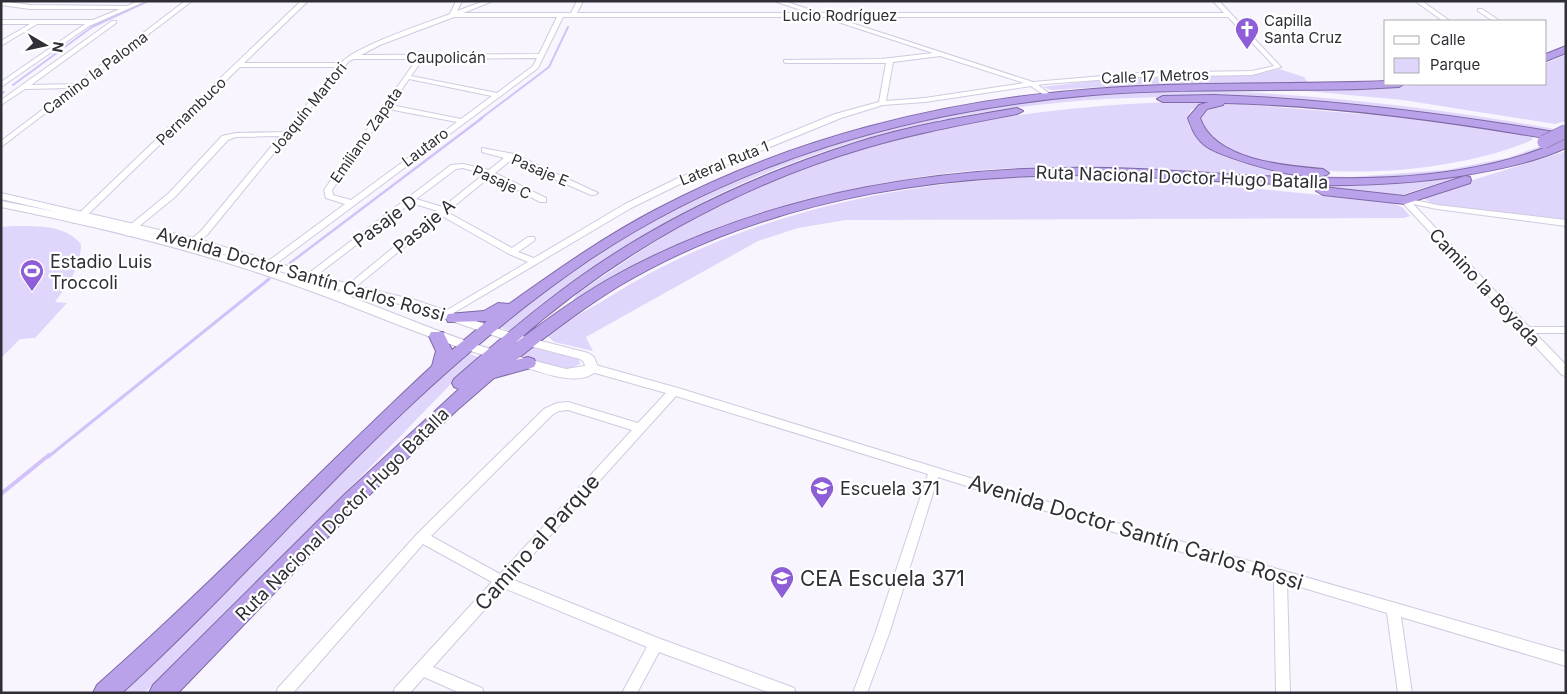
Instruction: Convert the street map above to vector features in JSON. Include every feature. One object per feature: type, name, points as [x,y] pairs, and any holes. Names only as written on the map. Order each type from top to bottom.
[{"type":"highway","points":[[1547,58],[1566,49]]},
{"type":"highway","name":"Ruta Nacional Doctor Hugo Batalla","points":[[105,693],[202,603],[440,368],[530,294],[583,256],[686,198],[775,159],[830,140],[903,120],[963,107],[1048,96],[1175,89],[1192,86],[1384,84]]},
{"type":"highway","points":[[1175,89],[1252,90],[1352,97],[1457,110],[1566,130]]},
{"type":"highway","points":[[347,503],[435,409],[499,356],[511,337],[551,304],[639,244],[691,214],[789,169],[877,140],[996,114],[1076,104],[1179,99],[1260,101],[1424,115],[1564,142]]},
{"type":"highway","points":[[1260,101],[1223,102],[1203,107],[1194,118],[1195,126],[1208,142],[1246,159],[1294,170],[1333,174],[1398,172],[1492,159],[1544,142],[1566,130]]},
{"type":"highway","name":"Ruta Nacional Doctor Hugo Batalla","points":[[161,693],[250,606],[347,503],[478,381],[499,356],[527,342],[604,290],[693,245],[778,213],[852,193],[938,179],[1021,172],[1094,171],[1308,183],[1371,182],[1415,179],[1499,165],[1564,142]]},
{"type":"highway","points":[[1234,180],[1255,184],[1405,200],[1489,172],[1499,165]]},
{"type":"highway","points":[[449,316],[487,316],[515,299],[530,294]]},
{"type":"highway","points":[[527,342],[551,304]]},
{"type":"highway","points":[[437,336],[444,347],[445,354],[440,368]]},
{"type":"highway","points":[[478,381],[489,378],[507,368],[528,363]]},
{"type":"street","points":[[1,86],[93,22],[143,1]]},
{"type":"street","name":"Camino la Paloma","points":[[1,145],[189,1]]},
{"type":"street","name":"Pernambuco","points":[[79,218],[305,1]]},
{"type":"street","points":[[453,15],[459,1]]},
{"type":"street","name":"Joaquín Martori","points":[[190,244],[204,233],[342,65],[351,57],[369,47],[490,1]]},
{"type":"street","points":[[573,16],[580,1]]},
{"type":"street","points":[[777,1],[1031,83],[1048,96]]},
{"type":"street","points":[[1216,1],[1228,15]]},
{"type":"street","points":[[1418,1],[1446,20]]},
{"type":"street","points":[[2,2],[30,7],[128,7]]},
{"type":"street","points":[[1480,10],[1495,20]]},
{"type":"street","name":"Lucio Rodríguez","points":[[453,15],[1228,15]]},
{"type":"street","name":"Calle 17 Metros","points":[[1031,83],[1138,75],[1252,73],[1278,67],[1228,15]]},
{"type":"street","name":"Lautaro","points":[[270,264],[536,67],[560,16]]},
{"type":"street","points":[[1,22],[93,22]]},
{"type":"street","points":[[1,103],[114,22]]},
{"type":"street","points":[[1,44],[36,23]]},
{"type":"street","points":[[786,61],[890,61],[940,54]]},
{"type":"street","name":"Caupolicán","points":[[351,57],[542,56]]},
{"type":"street","name":"Emiliano Zapata","points":[[350,203],[329,196],[328,190],[421,57]]},
{"type":"street","points":[[882,104],[890,61]]},
{"type":"street","points":[[240,65],[342,65]]},
{"type":"street","points":[[407,77],[497,95]]},
{"type":"street","name":"Lateral Ruta 1","points":[[449,316],[533,261],[628,206],[679,181],[838,116],[882,104],[925,100],[1031,83]]},
{"type":"street","points":[[1,90],[24,87],[78,86]]},
{"type":"street","points":[[386,106],[461,121]]},
{"type":"street","points":[[132,231],[172,194],[225,138],[236,134],[287,134]]},
{"type":"street","name":"Pasaje E","points":[[485,150],[511,156],[594,193]]},
{"type":"street","name":"Pasaje A","points":[[338,297],[511,156]]},
{"type":"street","name":"Pasaje C","points":[[460,165],[488,173],[543,200]]},
{"type":"street","name":"Pasaje D","points":[[310,276],[412,201],[454,167],[460,165]]},
{"type":"street","name":"Avenida Doctor Santín Carlos Rossi","points":[[1,196],[79,218],[270,264],[349,288],[411,303],[527,342],[584,356],[590,360],[592,368]]},
{"type":"street","points":[[1405,200],[1437,208],[1566,223]]},
{"type":"street","name":"Camino la Boyada","points":[[1405,200],[1566,372]]},
{"type":"street","points":[[412,201],[443,211],[512,252],[533,261]]},
{"type":"street","name":"Avenida Doctor Santín Carlos Rossi","points":[[1,204],[79,218]]},
{"type":"street","points":[[512,252],[531,239]]},
{"type":"street","name":"Avenida Doctor Santín Carlos Rossi","points":[[190,244],[338,297],[391,319],[466,346],[571,374],[585,373],[592,368]]},
{"type":"street","points":[[391,319],[398,309],[411,303]]},
{"type":"street","points":[[1526,330],[1566,330]]},
{"type":"street","name":"Avenida Doctor Santín Carlos Rossi","points":[[592,368],[674,391],[934,472],[1566,658]]},
{"type":"street","name":"Camino al Parque","points":[[400,693],[674,391]]},
{"type":"street","points":[[283,693],[422,537],[553,408],[568,406],[641,428]]},
{"type":"street","points":[[860,693],[882,634],[934,472]]},
{"type":"street","points":[[422,537],[501,581],[656,644],[790,693]]},
{"type":"street","points":[[1280,575],[1283,693]]},
{"type":"street","points":[[1393,608],[1405,693]]},
{"type":"street","points":[[629,693],[656,644]]},
{"type":"street","points":[[422,669],[477,693]]},
{"type":"green space","points":[[1566,55],[1566,121],[1555,124],[1403,100],[1296,90],[1419,85],[1547,85],[1547,63]]},
{"type":"green space","points":[[1279,69],[1304,77],[1308,83],[1150,84],[1052,90],[1042,87],[1109,79],[1250,75]]},
{"type":"green space","points":[[1155,91],[1220,91],[1388,104],[1472,115],[1555,129],[1549,132],[1445,116],[1340,104],[1235,98],[1129,98],[1024,107],[921,124],[819,153],[721,193],[665,223],[585,273],[510,331],[500,327],[575,270],[655,218],[712,189],[772,164],[834,143],[960,112],[1025,102]]},
{"type":"green space","points":[[1167,102],[1207,102],[1191,110],[1188,117],[1189,127],[1204,143],[1305,175],[1351,177],[1446,170],[1507,158],[1553,142],[1509,159],[1463,169],[1371,178],[1311,178],[1070,168],[1010,168],[919,177],[825,195],[734,223],[656,256],[573,300],[577,294],[688,222],[758,186],[814,164],[871,146],[929,131],[988,120],[1047,111]]},
{"type":"green space","points":[[1239,104],[1422,119],[1533,136],[1532,140],[1501,151],[1430,167],[1354,172],[1317,170],[1250,158],[1225,149],[1212,141],[1199,118],[1212,108],[1222,105]]},
{"type":"green space","points":[[1566,151],[1566,220],[1447,206],[1431,203],[1423,198],[1425,195]]},
{"type":"green space","points":[[1033,176],[1179,181],[1390,202],[1402,207],[1410,216],[1404,218],[846,220],[798,228],[758,241],[586,337],[593,351],[554,342],[548,336],[569,320],[658,269],[708,246],[760,226],[813,210],[867,197],[922,187]]},
{"type":"green space","points":[[1459,177],[1395,197],[1303,186]]},
{"type":"green space","name":"Estadio Luis Troccoli","points":[[33,226],[59,230],[75,238],[81,244],[79,261],[73,275],[55,302],[67,303],[35,338],[20,339],[1,358],[1,227]]},
{"type":"green space","points":[[531,347],[579,359],[580,364],[568,370],[519,357]]},
{"type":"green space","points":[[466,352],[480,358],[449,386],[246,595],[144,693],[117,693],[275,541],[390,423]]},
{"type":"waterway","points":[[13,85],[92,27],[148,1]]},
{"type":"waterway","points":[[480,119],[549,67],[568,27]]},
{"type":"waterway","points":[[290,263],[482,118]]},
{"type":"waterway","points":[[48,457],[269,279]]},
{"type":"waterway","points":[[1,494],[49,455]]},
{"type":"place","name":"Capilla Santa Cruz","points":[[1247,50]]},
{"type":"place","name":"Estadio Luis Troccoli","points":[[32,292]]},
{"type":"place","name":"Escuela 371","points":[[822,509]]},
{"type":"place","name":"CEA Escuela 371","points":[[782,599]]}]
